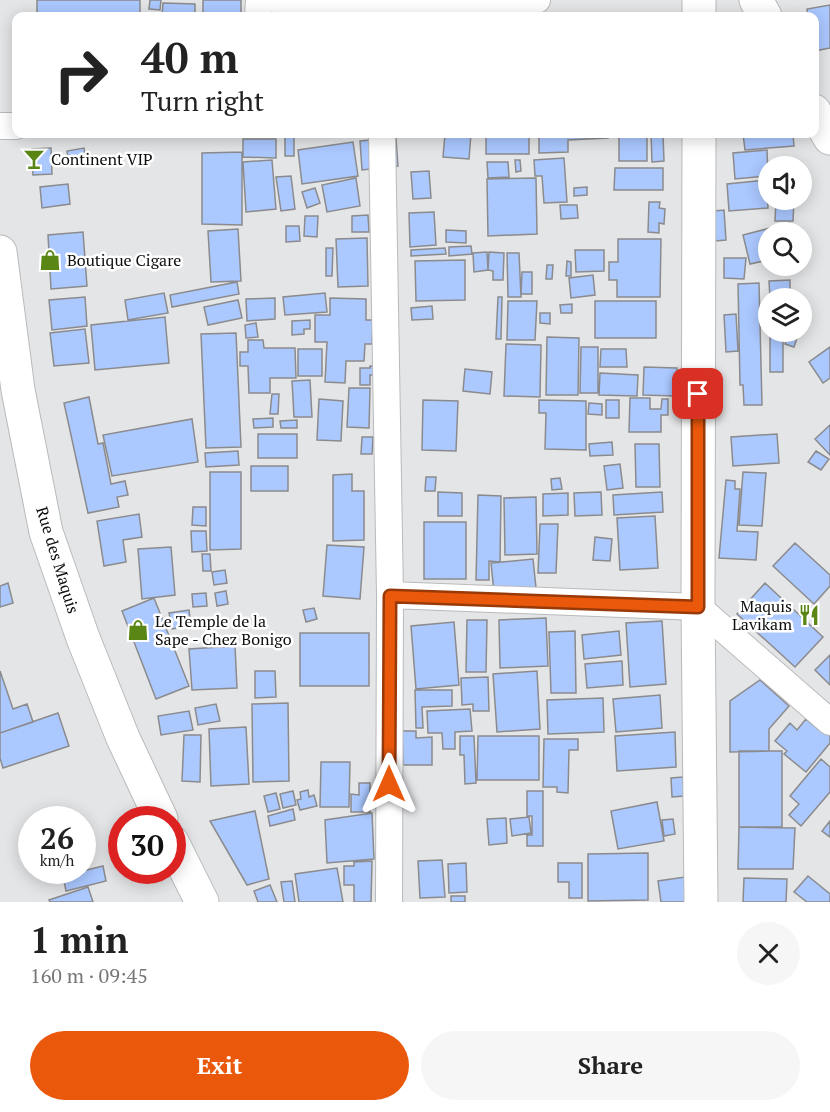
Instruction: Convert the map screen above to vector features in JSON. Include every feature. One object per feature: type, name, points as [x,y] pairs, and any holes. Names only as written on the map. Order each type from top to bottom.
[{"type":"street","points":[[278,0],[381,9],[537,0]]},
{"type":"street","points":[[819,119],[830,138]]},
{"type":"street","points":[[381,138],[390,596],[389,902]]},
{"type":"street","points":[[699,138],[698,607],[701,902]]},
{"type":"street","name":"Rue des Maquis","points":[[0,252],[18,390],[46,532],[82,639],[123,738],[155,806]]},
{"type":"street","points":[[390,596],[698,607],[830,722]]},
{"type":"street","points":[[186,870],[202,902]]},
{"type":"building","points":[[37,0],[140,0],[140,12],[37,12]]},
{"type":"building","points":[[150,0],[161,0],[160,10],[149,9]]},
{"type":"building","points":[[203,0],[241,0],[241,12],[203,12]]},
{"type":"building","points":[[163,3],[195,4],[195,12],[162,12]]},
{"type":"building","points":[[830,5],[830,48],[819,50],[819,12],[807,12],[807,9]]},
{"type":"building","points":[[285,138],[294,138],[294,156],[285,156]]},
{"type":"building","points":[[396,138],[398,166],[362,170],[360,141]]},
{"type":"building","points":[[445,138],[471,138],[469,159],[443,157]]},
{"type":"building","points":[[486,138],[529,138],[529,154],[486,154]]},
{"type":"building","points":[[539,138],[608,138],[568,140],[568,152],[539,153]]},
{"type":"building","points":[[619,138],[647,138],[647,161],[619,161]]},
{"type":"building","points":[[651,138],[663,138],[664,161],[652,162]]},
{"type":"building","points":[[744,138],[793,138],[794,146],[745,150]]},
{"type":"building","points":[[243,139],[276,139],[276,158],[243,157]]},
{"type":"building","points":[[353,142],[358,176],[302,184],[298,150]]},
{"type":"building","points":[[51,148],[52,174],[33,175],[32,149]]},
{"type":"building","points":[[84,148],[86,163],[69,166],[67,151]]},
{"type":"building","points":[[767,150],[767,156],[758,156],[758,177],[735,179],[733,153]]},
{"type":"building","points":[[242,152],[242,225],[202,224],[202,153]]},
{"type":"building","points":[[564,158],[567,202],[544,203],[542,176],[535,176],[534,160]]},
{"type":"building","points":[[272,160],[276,209],[246,212],[243,162]]},
{"type":"building","points":[[515,160],[520,160],[521,171],[516,172]]},
{"type":"building","points":[[487,162],[508,162],[509,177],[488,178]]},
{"type":"building","points":[[615,168],[663,168],[663,190],[614,190]]},
{"type":"building","points":[[429,171],[431,198],[413,199],[411,172]]},
{"type":"building","points":[[291,176],[295,209],[281,211],[276,177]]},
{"type":"building","points":[[356,178],[360,206],[327,212],[322,185]]},
{"type":"building","points":[[536,178],[537,234],[488,236],[487,179]]},
{"type":"building","points":[[758,181],[758,209],[729,211],[727,184]]},
{"type":"building","points":[[68,184],[70,204],[42,208],[40,187]]},
{"type":"building","points":[[587,187],[587,195],[574,196],[574,188]]},
{"type":"building","points":[[315,188],[320,203],[307,208],[302,192]]},
{"type":"building","points":[[649,202],[660,202],[659,208],[665,209],[664,224],[659,223],[659,233],[648,232]]},
{"type":"building","points":[[560,205],[577,205],[578,218],[561,219]]},
{"type":"building","points":[[724,210],[726,240],[715,241],[714,211]]},
{"type":"building","points":[[776,210],[794,210],[793,221],[775,221]]},
{"type":"building","points":[[434,212],[436,245],[410,247],[409,213]]},
{"type":"building","points":[[368,215],[369,232],[352,232],[352,216]]},
{"type":"building","points":[[305,216],[318,216],[317,237],[304,236]]},
{"type":"building","points":[[286,226],[299,226],[300,241],[286,242]]},
{"type":"building","points":[[238,229],[241,281],[211,282],[208,231]]},
{"type":"building","points":[[446,230],[466,231],[466,243],[446,242]]},
{"type":"building","points":[[758,231],[758,262],[750,264],[743,235]]},
{"type":"building","points":[[83,232],[87,286],[51,289],[48,235]]},
{"type":"building","points":[[367,238],[368,286],[338,287],[336,239]]},
{"type":"building","points":[[618,239],[661,239],[660,297],[617,297],[617,280],[609,280],[609,262],[618,262]]},
{"type":"building","points":[[471,246],[472,254],[449,256],[449,247]]},
{"type":"building","points":[[326,248],[333,248],[332,276],[326,276]]},
{"type":"building","points":[[445,248],[446,254],[411,256],[411,250]]},
{"type":"building","points":[[575,250],[604,250],[604,271],[576,272]]},
{"type":"building","points":[[487,252],[488,270],[474,272],[473,253]]},
{"type":"building","points":[[489,252],[504,253],[503,280],[493,280],[493,271],[488,270]]},
{"type":"building","points":[[507,253],[519,253],[521,297],[508,297]]},
{"type":"building","points":[[724,258],[746,258],[744,279],[724,278]]},
{"type":"building","points":[[465,260],[465,300],[416,301],[415,261]]},
{"type":"building","points":[[567,261],[571,262],[571,276],[566,276]]},
{"type":"building","points":[[547,265],[553,265],[552,279],[546,279]]},
{"type":"building","points":[[522,272],[532,272],[532,294],[521,294]]},
{"type":"building","points":[[593,275],[595,295],[571,298],[569,278]]},
{"type":"building","points":[[790,280],[790,288],[769,288],[769,281]]},
{"type":"building","points":[[237,282],[239,294],[172,307],[170,295]]},
{"type":"building","points":[[759,283],[758,342],[760,342],[762,405],[744,405],[743,385],[740,385],[738,284]]},
{"type":"building","points":[[164,293],[168,313],[128,320],[125,300]]},
{"type":"building","points":[[325,293],[327,312],[285,315],[283,297]]},
{"type":"building","points":[[85,297],[87,326],[52,330],[49,300]]},
{"type":"building","points":[[498,297],[502,297],[501,339],[496,339]]},
{"type":"building","points":[[275,298],[275,319],[247,321],[246,299]]},
{"type":"building","points":[[330,298],[366,299],[366,320],[373,320],[372,344],[365,344],[364,361],[346,361],[345,383],[325,382],[327,342],[315,342],[315,315],[330,315]]},
{"type":"building","points":[[238,300],[242,318],[208,325],[204,307]]},
{"type":"building","points":[[508,301],[537,301],[535,340],[507,340]]},
{"type":"building","points":[[595,301],[656,301],[656,338],[595,338]]},
{"type":"building","points":[[572,304],[572,313],[561,313],[560,305]]},
{"type":"building","points":[[432,306],[433,319],[412,320],[411,308]]},
{"type":"building","points":[[540,313],[550,313],[550,324],[540,323]]},
{"type":"building","points":[[736,314],[738,351],[726,352],[724,315]]},
{"type":"building","points":[[165,317],[169,363],[95,370],[91,325]]},
{"type":"building","points":[[310,320],[310,329],[304,329],[304,334],[292,335],[292,321]]},
{"type":"building","points":[[256,323],[258,337],[246,338],[245,325]]},
{"type":"building","points":[[85,329],[89,363],[54,366],[50,333]]},
{"type":"building","points":[[236,333],[241,447],[206,448],[201,334]]},
{"type":"building","points":[[547,337],[579,338],[578,395],[546,395]]},
{"type":"building","points":[[248,340],[263,340],[264,348],[295,348],[296,378],[270,378],[270,393],[249,393],[248,366],[240,366],[240,352],[248,352]]},
{"type":"building","points":[[770,342],[783,342],[783,372],[770,372]]},
{"type":"building","points":[[786,342],[796,342],[794,347],[785,344]]},
{"type":"building","points":[[506,344],[541,345],[540,397],[504,396]]},
{"type":"building","points":[[581,347],[598,347],[598,393],[580,393]]},
{"type":"building","points":[[830,347],[830,378],[823,383],[809,362]]},
{"type":"building","points":[[298,349],[322,349],[322,376],[298,376]]},
{"type":"building","points":[[601,349],[626,349],[627,367],[600,367]]},
{"type":"building","points":[[370,366],[380,367],[379,375],[370,375],[370,385],[360,385],[360,368],[370,368]]},
{"type":"building","points":[[644,367],[677,368],[676,396],[643,395]]},
{"type":"building","points":[[465,369],[492,372],[490,394],[463,391]]},
{"type":"building","points":[[600,373],[638,375],[637,396],[599,395]]},
{"type":"building","points":[[310,380],[312,417],[294,417],[292,381]]},
{"type":"building","points":[[349,388],[370,388],[369,428],[347,427]]},
{"type":"building","points":[[272,394],[279,394],[278,414],[270,414]]},
{"type":"building","points":[[89,397],[98,444],[103,443],[111,484],[125,481],[128,495],[117,497],[119,507],[88,513],[64,403]]},
{"type":"building","points":[[630,398],[650,398],[650,409],[661,409],[662,399],[668,399],[668,415],[661,415],[661,432],[629,432]]},
{"type":"building","points":[[319,399],[343,401],[341,441],[317,440]]},
{"type":"building","points":[[423,400],[458,401],[456,451],[422,450]]},
{"type":"building","points":[[539,400],[586,401],[586,450],[545,449],[546,413],[539,413]]},
{"type":"building","points":[[606,400],[619,400],[619,418],[606,418]]},
{"type":"building","points":[[589,403],[602,404],[602,415],[588,414]]},
{"type":"building","points":[[273,418],[273,427],[254,428],[253,419]]},
{"type":"building","points":[[192,419],[198,462],[112,476],[103,435]]},
{"type":"building","points":[[297,420],[297,428],[281,428],[280,421]]},
{"type":"building","points":[[830,425],[830,455],[815,439]]},
{"type":"building","points":[[258,434],[297,434],[297,458],[258,458]]},
{"type":"building","points":[[777,434],[779,463],[733,466],[731,437]]},
{"type":"building","points":[[362,437],[373,437],[372,454],[361,454]]},
{"type":"building","points":[[612,442],[613,455],[590,456],[589,444]]},
{"type":"building","points":[[635,444],[659,444],[660,487],[636,487]]},
{"type":"building","points":[[238,451],[239,465],[206,467],[205,453]]},
{"type":"building","points":[[816,451],[829,459],[821,470],[808,462]]},
{"type":"building","points":[[620,464],[623,488],[607,490],[604,466]]},
{"type":"building","points":[[251,466],[288,466],[288,491],[251,491]]},
{"type":"building","points":[[210,472],[241,472],[241,549],[210,550]]},
{"type":"building","points":[[743,472],[766,473],[762,526],[739,525]]},
{"type":"building","points":[[352,474],[352,491],[364,491],[364,540],[333,541],[333,475]]},
{"type":"building","points":[[426,477],[436,477],[435,491],[425,491]]},
{"type":"building","points":[[560,478],[562,489],[552,490],[551,479]]},
{"type":"building","points":[[726,480],[735,481],[735,489],[740,489],[737,531],[758,532],[756,560],[719,558]]},
{"type":"building","points":[[438,492],[462,493],[462,516],[438,516]]},
{"type":"building","points":[[601,492],[602,515],[575,516],[574,493]]},
{"type":"building","points":[[662,492],[663,512],[614,515],[613,495]]},
{"type":"building","points":[[568,493],[568,515],[543,516],[543,494]]},
{"type":"building","points":[[478,495],[501,496],[500,562],[489,561],[489,580],[476,580]]},
{"type":"building","points":[[536,497],[537,554],[505,555],[504,498]]},
{"type":"building","points":[[193,507],[206,507],[206,526],[192,525]]},
{"type":"building","points":[[139,514],[142,537],[123,540],[126,562],[104,566],[97,521]]},
{"type":"building","points":[[655,516],[658,568],[620,570],[617,518]]},
{"type":"building","points":[[424,522],[466,522],[466,579],[424,579]]},
{"type":"building","points":[[540,524],[558,524],[556,573],[538,573]]},
{"type":"building","points":[[191,531],[206,531],[207,551],[192,552]]},
{"type":"building","points":[[595,537],[612,539],[610,561],[593,560]]},
{"type":"building","points":[[795,543],[830,575],[830,586],[814,604],[773,566]]},
{"type":"building","points":[[327,545],[364,547],[360,599],[323,596]]},
{"type":"building","points":[[171,547],[175,595],[142,599],[138,549]]},
{"type":"building","points":[[202,554],[210,554],[211,571],[203,571]]},
{"type":"building","points":[[533,559],[536,588],[494,592],[491,563]]},
{"type":"building","points":[[225,570],[227,583],[214,585],[212,572]]},
{"type":"building","points":[[8,583],[13,603],[0,607],[0,586]]},
{"type":"building","points":[[765,583],[823,637],[795,667],[737,614]]},
{"type":"building","points":[[226,591],[228,604],[217,606],[215,593]]},
{"type":"building","points":[[206,593],[207,606],[193,607],[192,594]]},
{"type":"building","points":[[154,598],[189,686],[156,699],[122,611]]},
{"type":"building","points":[[314,608],[317,619],[306,622],[303,610]]},
{"type":"building","points":[[189,610],[191,626],[172,629],[169,613]]},
{"type":"building","points":[[546,618],[548,666],[500,668],[499,620]]},
{"type":"building","points":[[467,620],[487,620],[486,672],[466,672]]},
{"type":"building","points":[[662,621],[666,684],[630,687],[626,623]]},
{"type":"building","points":[[454,622],[459,685],[416,689],[411,626]]},
{"type":"building","points":[[575,631],[576,693],[551,693],[549,632]]},
{"type":"building","points":[[619,631],[621,655],[584,659],[582,635]]},
{"type":"building","points":[[300,633],[369,633],[369,686],[300,686]]},
{"type":"building","points":[[235,646],[237,688],[192,690],[189,649]]},
{"type":"building","points":[[830,655],[830,685],[815,670]]},
{"type":"building","points":[[622,661],[623,685],[587,688],[585,664]]},
{"type":"building","points":[[0,671],[13,709],[27,704],[33,722],[0,733]]},
{"type":"building","points":[[255,671],[275,671],[276,697],[255,698]]},
{"type":"building","points":[[537,671],[540,729],[497,732],[493,674]]},
{"type":"building","points":[[488,677],[489,711],[473,711],[473,704],[462,705],[461,678]]},
{"type":"building","points":[[760,680],[789,706],[769,729],[769,751],[730,752],[730,701]]},
{"type":"building","points":[[415,690],[452,690],[452,706],[422,707],[423,728],[416,728]]},
{"type":"building","points":[[660,695],[662,728],[616,732],[613,699]]},
{"type":"building","points":[[603,698],[604,732],[548,734],[547,700]]},
{"type":"building","points":[[288,703],[289,781],[253,782],[252,704]]},
{"type":"building","points":[[216,704],[220,721],[198,725],[195,708]]},
{"type":"building","points":[[470,709],[472,731],[455,732],[455,749],[443,749],[442,733],[428,733],[427,711]]},
{"type":"building","points":[[189,711],[193,730],[161,735],[158,716]]},
{"type":"building","points":[[58,713],[69,746],[3,768],[0,758],[0,733]]},
{"type":"building","points":[[806,719],[818,729],[822,725],[830,732],[830,743],[806,772],[784,754],[787,751],[775,741],[790,723],[797,730]]},
{"type":"building","points":[[246,727],[249,784],[211,786],[209,729]]},
{"type":"building","points":[[402,731],[416,731],[416,738],[432,737],[432,765],[403,765]]},
{"type":"building","points":[[675,732],[676,767],[617,771],[615,736]]},
{"type":"building","points":[[184,735],[201,735],[200,782],[182,781]]},
{"type":"building","points":[[460,736],[474,736],[476,783],[465,784],[464,755],[460,755]]},
{"type":"building","points":[[478,736],[539,736],[539,780],[477,780]]},
{"type":"building","points":[[544,739],[578,739],[578,750],[569,750],[568,793],[557,792],[557,787],[543,787]]},
{"type":"building","points":[[739,751],[782,751],[782,827],[739,827]]},
{"type":"building","points":[[821,759],[830,767],[830,792],[801,826],[789,815],[799,804],[790,796]]},
{"type":"building","points":[[321,762],[350,762],[349,807],[320,807]]},
{"type":"building","points":[[683,777],[684,796],[672,797],[671,778]]},
{"type":"building","points":[[359,783],[370,783],[370,812],[351,812],[351,794],[359,795]]},
{"type":"building","points":[[308,790],[309,797],[314,795],[317,806],[300,810],[297,800],[301,799],[300,792]]},
{"type":"building","points":[[293,791],[296,805],[283,808],[280,794]]},
{"type":"building","points":[[527,791],[543,791],[543,846],[527,846],[527,835],[532,835],[532,816],[527,816]]},
{"type":"building","points":[[276,793],[280,809],[268,812],[264,796]]},
{"type":"building","points":[[657,802],[664,841],[618,849],[611,811]]},
{"type":"building","points":[[293,809],[295,820],[270,826],[268,816]]},
{"type":"building","points":[[255,811],[269,879],[247,885],[210,821]]},
{"type":"building","points":[[372,813],[374,859],[327,863],[325,820]]},
{"type":"building","points":[[529,817],[531,833],[512,836],[510,819]]},
{"type":"building","points":[[506,818],[507,843],[489,845],[487,819]]},
{"type":"building","points":[[673,819],[675,834],[664,836],[662,820]]},
{"type":"building","points":[[830,821],[830,837],[822,831]]},
{"type":"building","points":[[739,827],[795,828],[793,869],[738,869]]},
{"type":"building","points":[[648,853],[648,900],[588,901],[588,854]]},
{"type":"building","points":[[442,860],[445,897],[420,898],[418,861]]},
{"type":"building","points":[[372,861],[371,902],[354,902],[354,885],[344,885],[344,866],[354,866],[354,862]]},
{"type":"building","points":[[466,863],[467,892],[449,893],[448,864]]},
{"type":"building","points":[[558,863],[582,863],[582,898],[569,898],[569,882],[558,882]]},
{"type":"building","points":[[103,866],[106,881],[96,884],[96,868]]},
{"type":"building","points":[[337,868],[343,902],[299,902],[295,874]]},
{"type":"building","points":[[808,876],[830,894],[830,902],[807,902],[794,892]]},
{"type":"building","points":[[685,877],[689,902],[661,902],[658,881]]},
{"type":"building","points":[[744,878],[787,879],[786,902],[743,902]]},
{"type":"building","points":[[292,881],[295,902],[284,902],[281,882]]},
{"type":"building","points":[[65,884],[94,884],[66,891]]},
{"type":"building","points":[[270,885],[277,902],[258,902],[254,891]]},
{"type":"building","points":[[88,887],[93,902],[50,902],[49,900]]},
{"type":"building","points":[[451,896],[465,896],[465,902],[451,902]]},
{"type":"place","name":"Continent VIP","points":[[34,159]]},
{"type":"place","name":"Boutique Cigare","points":[[50,260]]},
{"type":"place","name":"Maquis Lavikam","points":[[809,615]]},
{"type":"place","name":"Le Temple de la Sape - Chez Bonigo","points":[[138,630]]},
{"type":"route","points":[[389,784],[390,596],[698,607],[698,394]]}]
